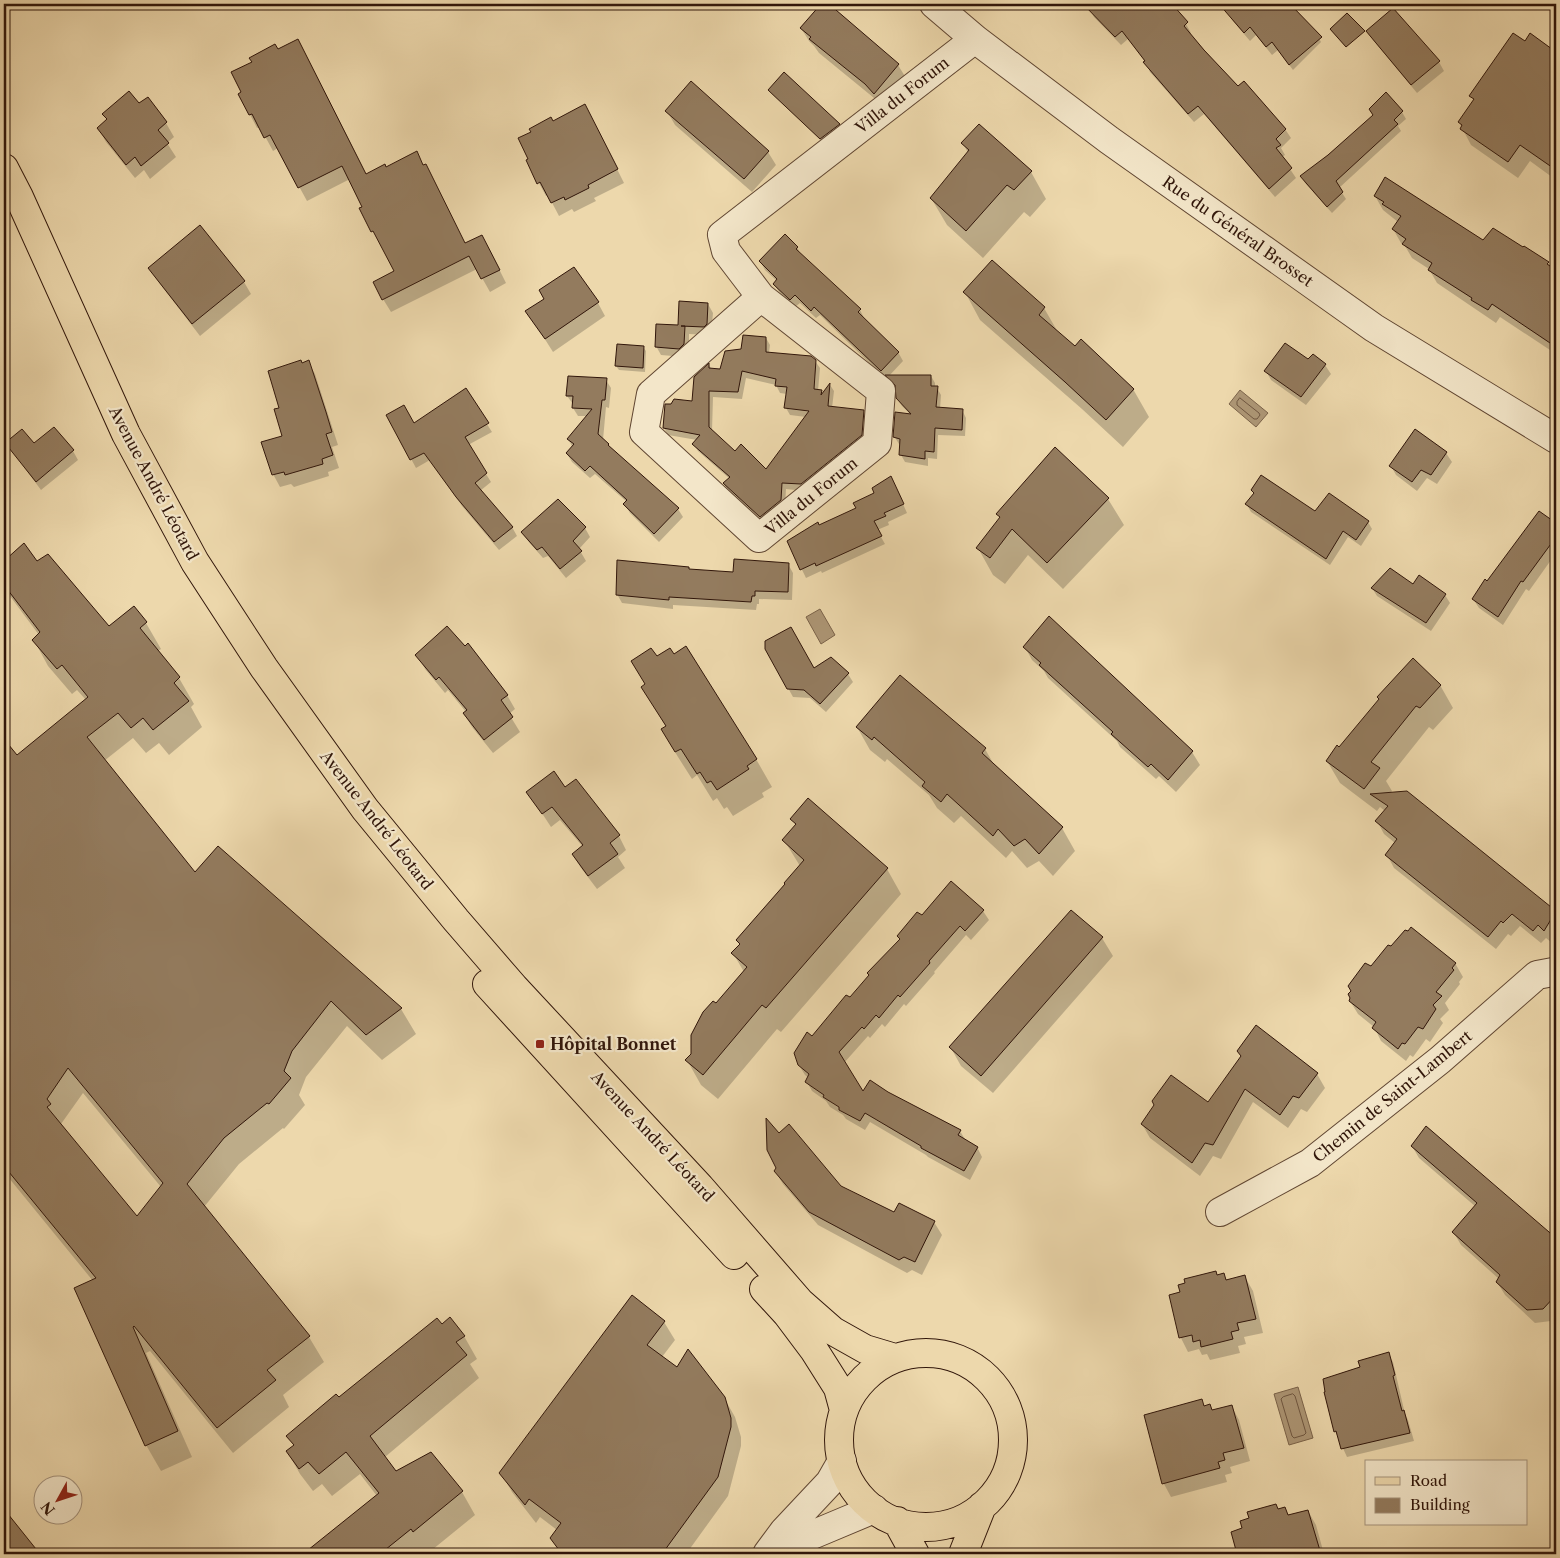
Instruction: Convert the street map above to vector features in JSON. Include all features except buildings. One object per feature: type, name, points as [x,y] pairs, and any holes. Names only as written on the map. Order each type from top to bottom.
[{"type":"main road","name":"Avenue André Léotard","points":[[4,168],[19,197],[126,434],[195,562],[264,668],[365,809],[514,987],[700,1187],[800,1302],[833,1331],[865,1349],[895,1358]]},
{"type":"main road","name":"Avenue André Léotard","points":[[4,208],[65,338],[112,446],[184,576],[252,679],[354,822],[432,920],[526,1029],[688,1203],[787,1314],[814,1350],[838,1388],[844,1410]]},
{"type":"main road","points":[[885,1515],[919,1526],[941,1526],[963,1519],[982,1506],[998,1489],[1006,1475],[1013,1443],[1012,1426],[1007,1408],[998,1391],[985,1376],[970,1364],[952,1356],[933,1353],[914,1353],[895,1358],[878,1366],[864,1378],[852,1393],[844,1410],[839,1435],[842,1461],[849,1480],[860,1496],[885,1515],[915,1554]]},
{"type":"main road","points":[[963,1554],[982,1506]]},
{"type":"street","name":"Rue du Général Brosset","points":[[934,4],[975,39],[1110,140],[1374,328],[1556,438]]},
{"type":"street","name":"Villa du Forum","points":[[761,297],[651,394],[644,432],[759,538],[877,443],[881,391],[761,297],[726,251],[722,236],[975,39]]},
{"type":"street","name":"Chemin de Saint-Lambert","points":[[1220,1212],[1310,1163],[1440,1060],[1538,975],[1556,973]]},
{"type":"street","points":[[767,1554],[784,1531],[830,1482],[842,1461]]},
{"type":"street","points":[[775,1554],[812,1534],[885,1515]]},
{"type":"water","points":[[1240,390],[1268,413],[1256,427],[1229,404]]},
{"type":"water","points":[[820,609],[835,635],[821,644],[806,617]]},
{"type":"water","points":[[1298,1387],[1313,1438],[1289,1445],[1274,1394]]},
{"type":"place","name":"Hôpital Bonnet","points":[[540,1044]]}]
